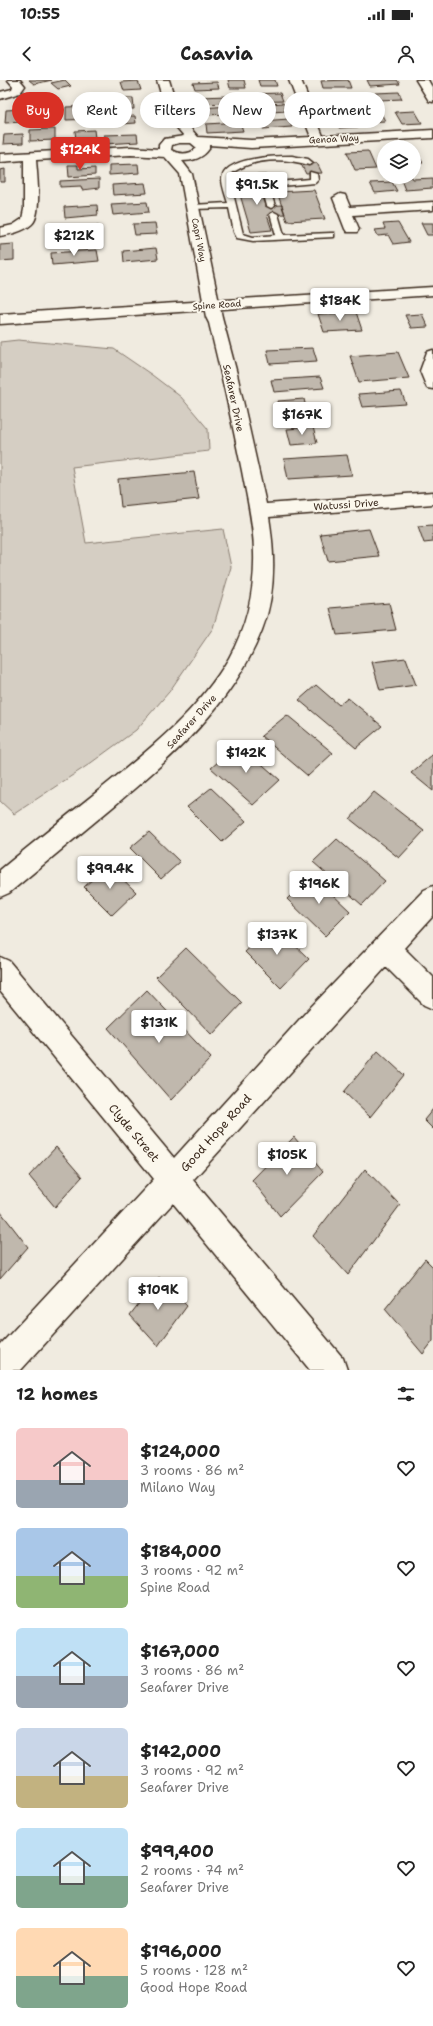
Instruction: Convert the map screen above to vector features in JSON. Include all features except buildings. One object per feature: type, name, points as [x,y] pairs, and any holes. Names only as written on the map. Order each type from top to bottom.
[{"type":"street","points":[[0,96],[16,91],[19,86],[14,80]]},
{"type":"street","points":[[162,80],[166,92]]},
{"type":"street","points":[[295,80],[318,140]]},
{"type":"street","points":[[422,80],[433,99]]},
{"type":"street","points":[[168,149],[172,128]]},
{"type":"street","points":[[182,128],[197,147]]},
{"type":"street","name":"Genoa Way","points":[[197,147],[433,134]]},
{"type":"street","points":[[168,149],[179,139],[197,147]]},
{"type":"street","points":[[0,158],[168,149],[184,157],[197,147]]},
{"type":"street","points":[[186,174],[197,147]]},
{"type":"street","name":"Capri Way","points":[[168,149],[186,174],[211,305]]},
{"type":"street","points":[[0,232],[18,228],[28,221],[31,209],[30,156]]},
{"type":"street","points":[[340,196],[352,229]]},
{"type":"street","points":[[345,211],[433,206]]},
{"type":"street","name":"Spine Road","points":[[0,319],[433,291]]},
{"type":"street","name":"Seafarer Drive","points":[[0,885],[166,749],[206,707],[230,676],[243,654],[256,622],[263,588],[264,553],[259,511],[217,323],[211,305]]},
{"type":"street","points":[[433,355],[428,371],[433,384]]},
{"type":"street","name":"Watussi Drive","points":[[259,511],[433,498]]},
{"type":"street","name":"Good Hope Road","points":[[0,1369],[92,1267],[174,1181],[318,1020],[433,898]]},
{"type":"street","points":[[386,948],[433,996]]},
{"type":"street","name":"Clyde Street","points":[[0,970],[331,1370]]},
{"type":"lane","points":[[251,144],[254,160]]},
{"type":"lane","points":[[309,163],[304,159],[296,158],[254,160],[228,173],[226,179],[240,236],[253,239],[331,234]]},
{"type":"lane","points":[[266,184],[312,181],[314,180],[313,174]]},
{"type":"lane","points":[[226,179],[264,178],[272,206]]},
{"type":"lane","points":[[192,207],[232,205]]},
{"type":"lane","points":[[274,214],[281,238]]},
{"type":"shaded area","points":[[18,340],[114,349],[181,397],[208,429],[209,451],[72,467],[86,543],[223,529],[231,567],[213,628],[169,692],[136,730],[88,765],[14,814],[0,801],[0,342]]}]
